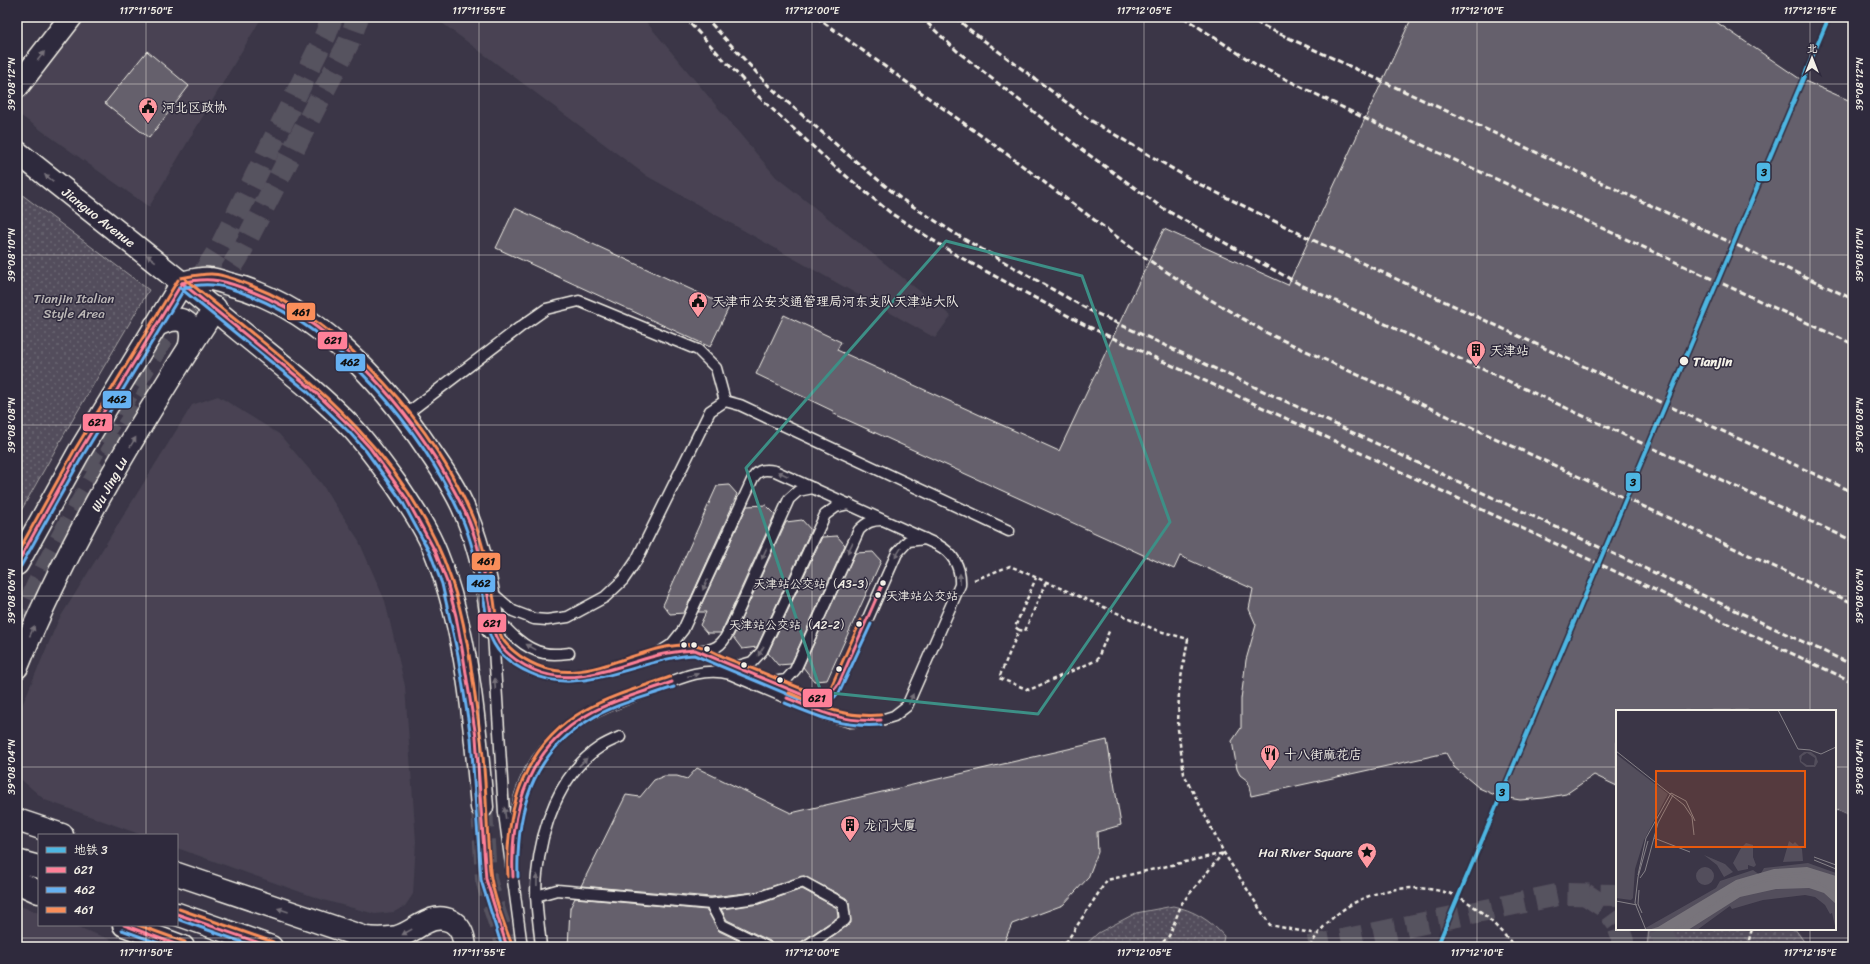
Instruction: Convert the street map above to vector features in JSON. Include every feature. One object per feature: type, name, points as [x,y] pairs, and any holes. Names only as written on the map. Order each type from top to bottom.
[{"type":"main road","points":[[17,87],[71,17]]},
{"type":"main road","name":"Jianguo Avenue","points":[[17,152],[215,308],[311,388],[353,429],[387,472],[420,522],[435,551],[447,582],[456,616],[476,737],[482,807]]},
{"type":"main road","points":[[17,564],[78,454],[182,283],[208,278],[247,288],[281,304],[334,342],[378,383],[405,415],[437,463],[466,513],[479,554],[493,629]]},
{"type":"main road","name":"Wu Jing Lu","points":[[17,667],[49,593],[66,560],[119,464],[215,308]]},
{"type":"main road","points":[[155,326],[172,318],[184,322],[189,326],[192,333],[189,349]]},
{"type":"main road","points":[[17,820],[59,834]]},
{"type":"main road","points":[[17,861],[38,867]]},
{"type":"main road","points":[[178,874],[366,938],[383,939],[398,936],[428,921],[443,917],[454,923],[463,935],[465,947]]},
{"type":"main road","points":[[17,882],[38,892]]},
{"type":"main road","points":[[178,914],[272,947]]},
{"type":"main road","points":[[127,926],[183,947]]},
{"type":"lane","points":[[405,415],[512,332],[546,309],[579,301],[698,350],[716,368],[725,401]]},
{"type":"lane","points":[[488,596],[513,611],[534,619],[547,620],[568,617],[605,597],[631,569],[710,411],[725,401],[740,405],[1009,531]]},
{"type":"lane","points":[[512,866],[517,808],[526,780],[549,744],[573,724],[588,714],[614,703],[684,677],[705,672],[730,674],[824,714],[850,722],[881,720],[894,716],[907,706],[960,585],[959,569],[947,550],[925,538],[775,471],[763,470],[758,472],[690,618],[678,638],[657,654]]},
{"type":"lane","points":[[493,629],[499,642],[508,652],[528,666],[552,675],[579,676],[617,668],[657,654],[684,650],[709,650],[715,648],[724,640],[789,500],[798,491],[813,488]]},
{"type":"lane","points":[[735,667],[752,662],[762,651],[825,516],[836,506],[849,504]]},
{"type":"lane","points":[[772,682],[786,680],[795,670],[859,530],[866,523],[873,520],[883,520]]},
{"type":"lane","points":[[694,650],[808,697],[816,699],[829,696],[839,683],[897,553],[908,541],[925,538]]},
{"type":"lane","points":[[488,596],[508,630],[529,647],[542,653],[569,653]]},
{"type":"lane","points":[[493,629],[500,772],[522,947]]},
{"type":"lane","points":[[541,947],[536,896],[536,875],[540,848],[546,826],[556,802],[569,778],[582,763],[600,747],[620,737]]},
{"type":"lane","points":[[536,896],[557,890],[710,904],[757,898],[803,882],[843,904],[845,920],[806,947]]},
{"type":"lane","points":[[710,904],[722,925],[767,947]]},
{"type":"path","points":[[960,585],[1010,566],[1156,630],[1188,639],[1179,689],[1178,729],[1184,774],[1224,853],[1270,925],[1316,934]]},
{"type":"path","points":[[1036,578],[1015,627],[1019,630],[1025,631],[1046,582]]},
{"type":"path","points":[[1019,630],[999,678],[1029,690],[1097,660],[1110,629]]},
{"type":"path","points":[[1052,947],[1067,941],[1107,880],[1224,853]]},
{"type":"path","points":[[1158,947],[1169,936],[1182,903],[1224,853]]},
{"type":"path","points":[[1310,947],[1316,934],[1344,908],[1378,892],[1415,887],[1452,894],[1485,913],[1510,941],[1512,947]]},
{"type":"path","points":[[1747,947],[1752,930]]},
{"type":"highlighted area","points":[[946,241],[1082,276],[1170,522],[1038,714],[821,692],[746,468]]},
{"type":"shaded area","points":[[86,17],[262,17],[149,207],[17,113],[17,105]]},
{"type":"shaded area","points":[[434,17],[642,17],[776,177],[951,316],[935,338],[647,176]]},
{"type":"shaded area","points":[[218,396],[279,434],[321,483],[358,539],[385,601],[405,686],[416,841],[413,894],[405,906],[394,912],[375,914],[323,900],[178,848],[178,834],[139,834],[45,800],[17,776],[17,725],[20,710],[58,621],[192,405]]},
{"type":"shaded area","points":[[17,905],[38,913],[38,926],[75,926],[130,947],[17,947]]},
{"type":"green space","name":"Tianjin Italian Style Area","points":[[17,191],[149,290],[17,518]]},
{"type":"green space","points":[[1173,906],[1201,916],[1213,925],[1224,936],[1222,947],[1083,947],[1098,933],[1136,913]]},
{"type":"green space","points":[[1649,930],[1796,930],[1808,947],[1647,947]]},
{"type":"building","name":"天津站","points":[[1412,17],[1709,17],[1800,79],[1853,102],[1853,817],[1836,809],[1836,710],[1616,710],[1616,786],[1594,775],[1566,794],[1544,798],[1520,800],[1497,796],[1479,788],[1454,767],[1446,753],[1251,796],[1248,781],[1240,775],[1237,769],[1232,741],[1241,728],[1241,699],[1246,660],[1256,625],[1249,609],[1253,589],[1180,556],[1174,569],[832,413],[833,411],[756,374],[784,315],[841,342],[837,350],[1059,451],[1164,229],[1288,285]]},
{"type":"building","points":[[147,51],[189,86],[149,138],[105,103]]},
{"type":"building","points":[[515,208],[729,307],[710,347],[496,248]]},
{"type":"building","points":[[729,485],[737,494],[684,613],[670,614],[663,605],[717,486]]},
{"type":"building","points":[[766,505],[775,514],[721,633],[707,633],[700,625],[706,612],[698,612],[747,506]]},
{"type":"building","points":[[802,520],[811,530],[757,647],[742,649],[733,637],[786,522]]},
{"type":"building","points":[[837,536],[845,545],[791,664],[778,665],[768,653],[822,537]]},
{"type":"building","points":[[873,552],[881,561],[827,680],[814,681],[803,667],[855,553]]},
{"type":"building","name":"龙门大厦","points":[[1107,740],[1121,825],[1097,832],[1098,852],[1088,878],[1063,905],[1012,924],[1002,947],[817,947],[851,923],[849,903],[846,898],[804,876],[756,892],[711,897],[581,886],[626,795],[640,797],[654,780],[664,776],[677,776],[687,779],[697,768],[791,813]]},
{"type":"building","points":[[802,889],[837,908],[838,917],[801,942],[799,947],[773,947],[770,941],[727,920],[721,909],[759,904]]},
{"type":"building","points":[[575,898],[707,910],[719,931],[752,947],[568,947],[570,908]]},
{"type":"tunnel","points":[[84,470],[103,433],[221,246],[326,34],[332,17]]},
{"type":"tunnel","points":[[197,320],[238,257],[349,42],[358,17]]},
{"type":"tunnel","points":[[17,630],[62,536],[115,446],[153,387]]},
{"type":"tunnel","points":[[482,807],[486,879],[507,947]]},
{"type":"tunnel","points":[[1309,947],[1562,894],[1616,895]]},
{"type":"tunnel","points":[[1585,894],[1606,908],[1616,922]]},
{"type":"tunnel","points":[[1619,930],[1623,941],[1622,947]]},
{"type":"tunnel","points":[[1660,930],[1669,947]]},
{"type":"railway","points":[[684,17],[757,95],[833,165],[892,214],[956,255],[1085,325],[1853,682]]},
{"type":"railway","points":[[705,17],[769,86],[900,198],[962,238],[1089,310],[1853,665]]},
{"type":"railway","points":[[816,17],[1008,155],[1141,255],[1199,293],[1267,333],[1853,603]]},
{"type":"railway","points":[[921,17],[957,51],[1081,149],[1164,209],[1301,285],[1853,541]]},
{"type":"railway","points":[[955,17],[970,30],[1090,120],[1195,182],[1315,241],[1853,492]]},
{"type":"railway","points":[[1183,17],[1255,64],[1366,119],[1853,344]]},
{"type":"railway","points":[[1248,17],[1263,26],[1853,299]]},
{"type":"metro line","name":"3","points":[[1437,947],[1829,17]]},
{"type":"transit line","name":"461","points":[[181,278],[203,274],[221,275],[252,286],[286,302],[320,325],[353,352],[384,382],[412,416],[437,451],[458,486],[481,540],[500,634],[510,648],[520,656],[542,667],[564,671],[585,670],[671,646],[694,645],[706,648],[726,658],[810,692],[821,693],[831,687],[861,620]]},
{"type":"transit line","name":"461","points":[[185,279],[265,343],[340,411],[375,448],[405,488],[431,531],[451,579],[466,636],[484,760],[490,874],[497,904],[512,945]]},
{"type":"transit line","name":"461","points":[[17,554],[74,451],[178,280]]},
{"type":"transit line","name":"621","points":[[182,283],[201,280],[226,282],[253,292],[287,308],[319,329],[350,354],[378,383],[428,446],[448,479],[465,512],[474,534],[480,556],[496,638],[510,655],[534,670],[549,675],[564,677],[580,676],[595,674],[665,654],[695,650],[808,697],[818,698],[829,694],[839,683],[883,583]]},
{"type":"transit line","name":"621","points":[[182,283],[311,388],[353,429],[370,448],[406,498],[435,551],[447,582],[456,616],[463,654],[476,737],[486,879],[507,947]]},
{"type":"transit line","name":"621","points":[[17,564],[78,454],[182,283]]},
{"type":"transit line","name":"462","points":[[183,288],[202,285],[226,287],[251,296],[284,312],[316,333],[346,358],[375,387],[401,418],[424,450],[444,483],[461,516],[472,547],[480,579],[491,639],[497,649],[505,657],[525,671],[550,680],[570,681],[590,679],[674,658],[694,655],[806,702],[820,703],[832,699],[839,693],[871,624]]},
{"type":"transit line","name":"462","points":[[21,566],[82,457],[186,286]]},
{"type":"transit line","name":"462","points":[[179,287],[308,392],[349,432],[366,451],[402,501],[430,553],[442,584],[458,655],[471,738],[481,880],[502,947]]},
{"type":"transit line","name":"461","points":[[508,877],[510,828],[515,804],[522,782],[546,741],[564,724],[585,710],[616,696],[670,677]]},
{"type":"transit line","name":"621","points":[[513,877],[515,829],[519,806],[526,784],[536,764],[550,746],[566,729],[587,715],[618,701],[672,682]]},
{"type":"transit line","name":"462","points":[[518,877],[518,853],[524,808],[531,787],[553,750],[569,734],[599,714],[619,705],[674,687]]},
{"type":"transit line","name":"461","points":[[789,693],[823,707],[844,713],[856,715],[881,715]]},
{"type":"transit line","name":"621","points":[[787,698],[821,712],[844,718],[855,720],[881,720]]},
{"type":"transit line","name":"462","points":[[785,703],[820,717],[843,723],[855,725],[881,725]]},
{"type":"transit line","name":"461","points":[[179,909],[273,942]]},
{"type":"transit line","name":"621","points":[[178,914],[271,947]]},
{"type":"transit line","name":"462","points":[[178,919],[256,947]]},
{"type":"transit line","name":"621","points":[[127,926],[183,947]]},
{"type":"transit line","name":"461","points":[[141,926],[185,942]]},
{"type":"transit line","name":"462","points":[[122,930],[169,947]]},
{"type":"place","name":"河北区政协","points":[[148,124]]},
{"type":"place","name":"天津市公安交通管理局河东支队天津站大队","points":[[698,318]]},
{"type":"place","name":"Tianjin","points":[[1684,361]]},
{"type":"place","name":"天津站","points":[[1476,367]]},
{"type":"place","name":"天津站公交站（A3-3）","points":[[883,583]]},
{"type":"place","name":"天津站公交站","points":[[878,595]]},
{"type":"place","name":"天津站公交站（A2-2）","points":[[859,624]]},
{"type":"place","name":"十八街麻花店","points":[[1270,771]]},
{"type":"place","name":"龙门大厦","points":[[850,842]]},
{"type":"place","name":"Hai River Square","points":[[1367,869]]}]
